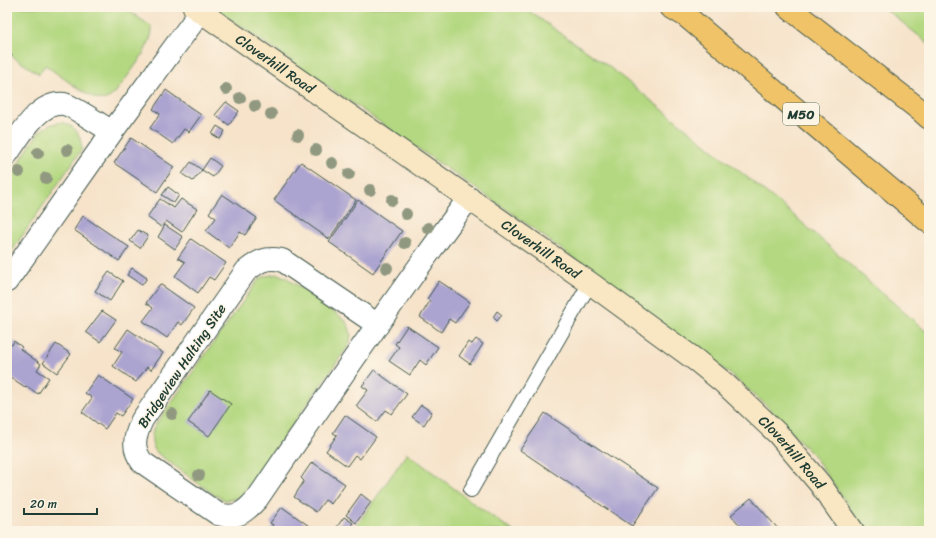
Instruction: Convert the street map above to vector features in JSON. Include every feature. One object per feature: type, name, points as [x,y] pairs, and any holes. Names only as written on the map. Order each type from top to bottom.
[{"type":"highway","name":"M50","points":[[671,7],[686,16],[929,222]]},
{"type":"highway","points":[[788,7],[929,118]]},
{"type":"street","points":[[7,281],[197,9]]},
{"type":"street","name":"Cloverhill Road","points":[[197,9],[590,283],[698,361],[752,408],[801,459],[853,531]]},
{"type":"street","points":[[7,154],[33,118],[44,108],[54,105],[65,104],[112,132]]},
{"type":"street","name":"Bridgeview Halting Site","points":[[378,325],[282,260],[272,258],[259,261],[246,271],[142,420],[134,444],[137,455],[142,462],[218,514],[235,516],[246,510],[257,499],[378,325],[469,198]]},
{"type":"lane","points":[[471,490],[590,283]]},
{"type":"green space","points":[[7,7],[123,7],[152,27],[151,35],[144,52],[115,93],[108,98],[94,98],[45,65],[39,74],[7,53]]},
{"type":"green space","points":[[213,7],[523,7],[608,66],[783,206],[929,334],[929,531],[866,531],[813,455],[765,404],[729,373],[523,221]]},
{"type":"green space","points":[[883,7],[929,7],[929,44]]},
{"type":"green space","points":[[62,122],[71,126],[77,132],[82,149],[7,258],[7,180],[40,131],[49,125]]},
{"type":"green space","points":[[278,274],[287,278],[345,320],[349,326],[351,335],[350,341],[349,345],[248,487],[242,494],[234,499],[225,500],[213,494],[157,453],[152,443],[153,431],[154,427],[259,279],[265,276]]},
{"type":"green space","points":[[407,453],[476,505],[513,531],[353,531]]},
{"type":"building","points":[[7,52],[12,55],[7,63]]},
{"type":"building","points":[[166,90],[201,115],[189,132],[184,129],[173,144],[150,128],[160,114],[153,109]]},
{"type":"building","points":[[226,102],[239,111],[229,125],[215,115]]},
{"type":"building","points":[[217,126],[225,131],[220,139],[212,134]]},
{"type":"building","points":[[131,138],[174,167],[157,192],[114,163]]},
{"type":"building","points":[[210,158],[221,166],[213,177],[202,170]]},
{"type":"building","points":[[191,162],[202,170],[193,181],[182,174]]},
{"type":"building","points":[[301,162],[356,200],[329,239],[274,200]]},
{"type":"building","points":[[168,187],[179,195],[174,203],[162,195]]},
{"type":"building","points":[[222,194],[257,218],[245,235],[240,232],[229,248],[206,231],[216,218],[209,213]]},
{"type":"building","points":[[160,199],[174,208],[181,199],[197,209],[182,232],[166,221],[161,227],[147,217]]},
{"type":"building","points":[[358,200],[402,231],[373,273],[329,242]]},
{"type":"building","points":[[83,216],[129,247],[119,261],[74,230]]},
{"type":"building","points":[[165,225],[183,237],[175,249],[158,237]]},
{"type":"building","points":[[138,230],[148,236],[140,248],[130,241]]},
{"type":"building","points":[[191,239],[226,263],[214,280],[209,277],[198,293],[175,276],[185,262],[178,258]]},
{"type":"building","points":[[132,268],[147,278],[142,285],[127,275]]},
{"type":"building","points":[[109,272],[123,281],[110,301],[95,291]]},
{"type":"building","points":[[439,281],[470,302],[455,323],[449,319],[441,332],[420,317],[430,301],[427,299]]},
{"type":"building","points":[[160,284],[194,308],[182,325],[178,322],[167,338],[143,321],[153,308],[146,303]]},
{"type":"building","points":[[102,311],[116,320],[100,342],[86,332]]},
{"type":"building","points":[[497,311],[502,315],[497,321],[493,317]]},
{"type":"building","points":[[407,326],[438,347],[426,365],[420,360],[410,375],[389,361],[399,347],[395,344]]},
{"type":"building","points":[[128,329],[163,353],[151,370],[147,367],[136,382],[113,366],[122,352],[115,348]]},
{"type":"building","points":[[476,339],[483,344],[470,364],[459,356],[468,342],[472,344]]},
{"type":"building","points":[[14,341],[22,347],[20,349],[41,364],[37,370],[49,378],[38,394],[7,375],[7,342],[12,345]]},
{"type":"building","points":[[56,344],[71,354],[57,373],[43,363]]},
{"type":"building","points":[[374,370],[407,394],[392,414],[386,410],[377,422],[356,406],[368,390],[362,386]]},
{"type":"building","points":[[98,375],[133,399],[121,416],[116,413],[105,429],[82,412],[92,398],[85,393]]},
{"type":"building","points":[[210,390],[231,404],[209,436],[188,422]]},
{"type":"building","points":[[421,405],[432,412],[424,425],[412,417]]},
{"type":"building","points":[[545,413],[658,488],[632,526],[520,450]]},
{"type":"building","points":[[345,415],[376,437],[360,459],[355,455],[347,466],[326,451],[337,435],[333,433]]},
{"type":"building","points":[[312,462],[345,484],[331,504],[325,500],[316,512],[294,497],[304,481],[301,478]]},
{"type":"building","points":[[361,494],[371,502],[356,523],[346,515]]},
{"type":"building","points":[[751,498],[780,531],[745,531],[731,515]]},
{"type":"building","points":[[282,507],[312,528],[310,531],[269,531],[273,525],[270,523]]},
{"type":"building","points":[[344,517],[353,523],[347,531],[334,531]]}]
